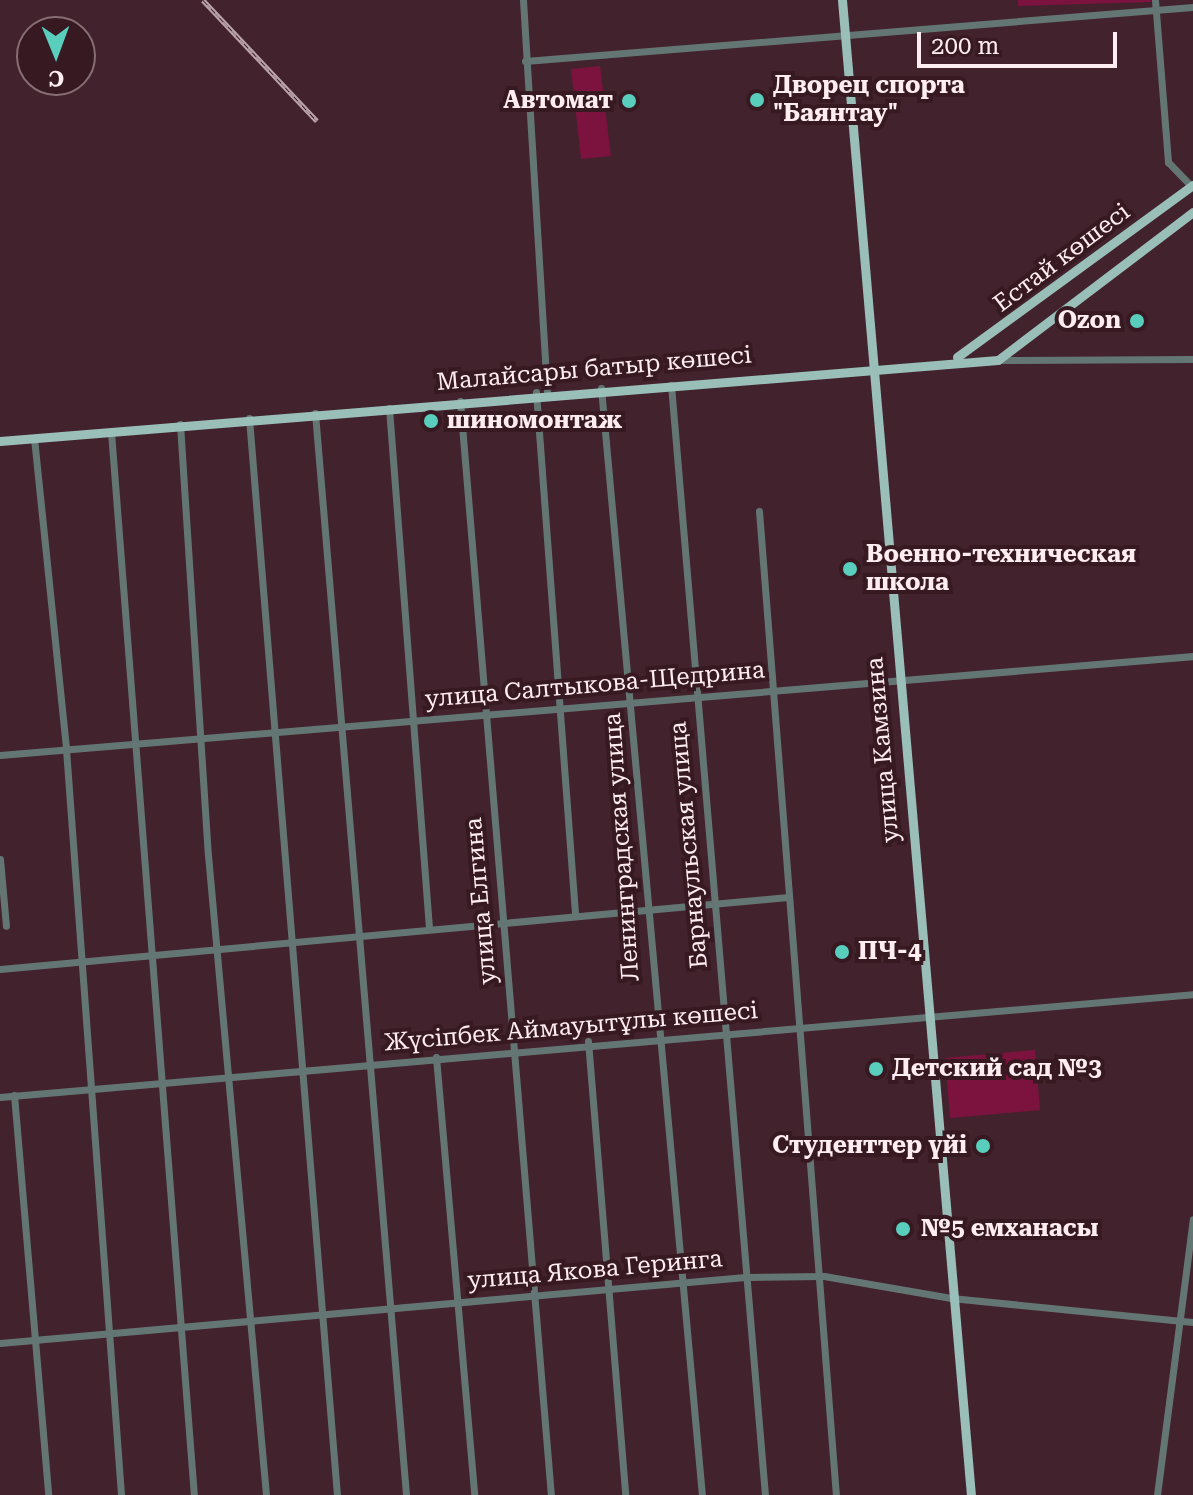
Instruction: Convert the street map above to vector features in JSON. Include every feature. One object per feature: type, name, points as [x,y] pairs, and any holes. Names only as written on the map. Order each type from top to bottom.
[{"type":"main road","name":"улица Камзина","points":[[842,0],[896,679],[971,1495]]},
{"type":"main road","name":"Естай көшесі","points":[[954,359],[1192,186]]},
{"type":"main road","name":"Естай көшесі","points":[[998,360],[1193,212]]},
{"type":"main road","name":"Малайсары батыр көшесі","points":[[0,441],[542,392],[954,359],[998,360]]},
{"type":"street","points":[[523,0],[559,707],[575,913]]},
{"type":"street","points":[[1155,0],[1168,162],[1192,186]]},
{"type":"street","points":[[525,61],[1193,7]]},
{"type":"street","name":"Малайсары батыр көшесі","points":[[998,360],[1193,359]]},
{"type":"street","name":"Барнаульская улица","points":[[671,383],[765,1495]]},
{"type":"street","name":"Ленинградская улица","points":[[601,388],[631,701],[645,909],[679,1282],[702,1495]]},
{"type":"street","name":"улица Елгина","points":[[460,399],[551,1495]]},
{"type":"street","points":[[389,406],[429,928]]},
{"type":"street","points":[[315,411],[339,726],[374,1065],[389,1305],[406,1495]]},
{"type":"street","points":[[249,418],[271,731],[337,1495]]},
{"type":"street","points":[[180,424],[216,945],[266,1495]]},
{"type":"street","points":[[111,432],[194,1495]]},
{"type":"street","points":[[34,438],[66,749],[86,1090],[121,1495]]},
{"type":"street","points":[[759,511],[770,690],[824,1276],[836,1495]]},
{"type":"street","name":"улица Салтыкова-Щедрина","points":[[0,755],[1193,656]]},
{"type":"street","points":[[0,859],[6,926]]},
{"type":"street","points":[[0,969],[79,963],[151,951],[216,945],[362,936],[575,913],[788,897]]},
{"type":"street","name":"Жүсіпбек Аймауытұлы көшесі","points":[[0,1097],[301,1072],[657,1035],[799,1029],[1193,994]]},
{"type":"street","points":[[588,1041],[625,1495]]},
{"type":"street","points":[[436,1057],[474,1495]]},
{"type":"street","points":[[14,1095],[48,1495]]},
{"type":"street","points":[[1157,1495],[1193,1219]]},
{"type":"street","name":"улица Якова Геринга","points":[[0,1343],[389,1305],[745,1277],[824,1276],[951,1298],[1193,1322]]},
{"type":"shaded area","points":[[1018,0],[1151,0],[1151,2],[1018,6]]},
{"type":"shaded area","points":[[600,66],[611,156],[581,159],[571,69]]},
{"type":"shaded area","points":[[1035,1050],[1040,1110],[950,1118],[945,1058]]},
{"type":"railway","points":[[203,0],[317,121]]},
{"type":"place","name":"Дворец спорта \"Баянтау\"","points":[[757,100]]},
{"type":"place","name":"Автомат","points":[[629,101]]},
{"type":"place","name":"Ozon","points":[[1137,321]]},
{"type":"place","name":"шиномонтаж","points":[[431,421]]},
{"type":"place","name":"Военно-техническая школа","points":[[850,569]]},
{"type":"place","name":"ПЧ-4","points":[[842,952]]},
{"type":"place","name":"Детский сад №3","points":[[876,1069]]},
{"type":"place","name":"Студенттер үйі","points":[[983,1146]]},
{"type":"place","name":"№5 емханасы","points":[[903,1229]]}]
